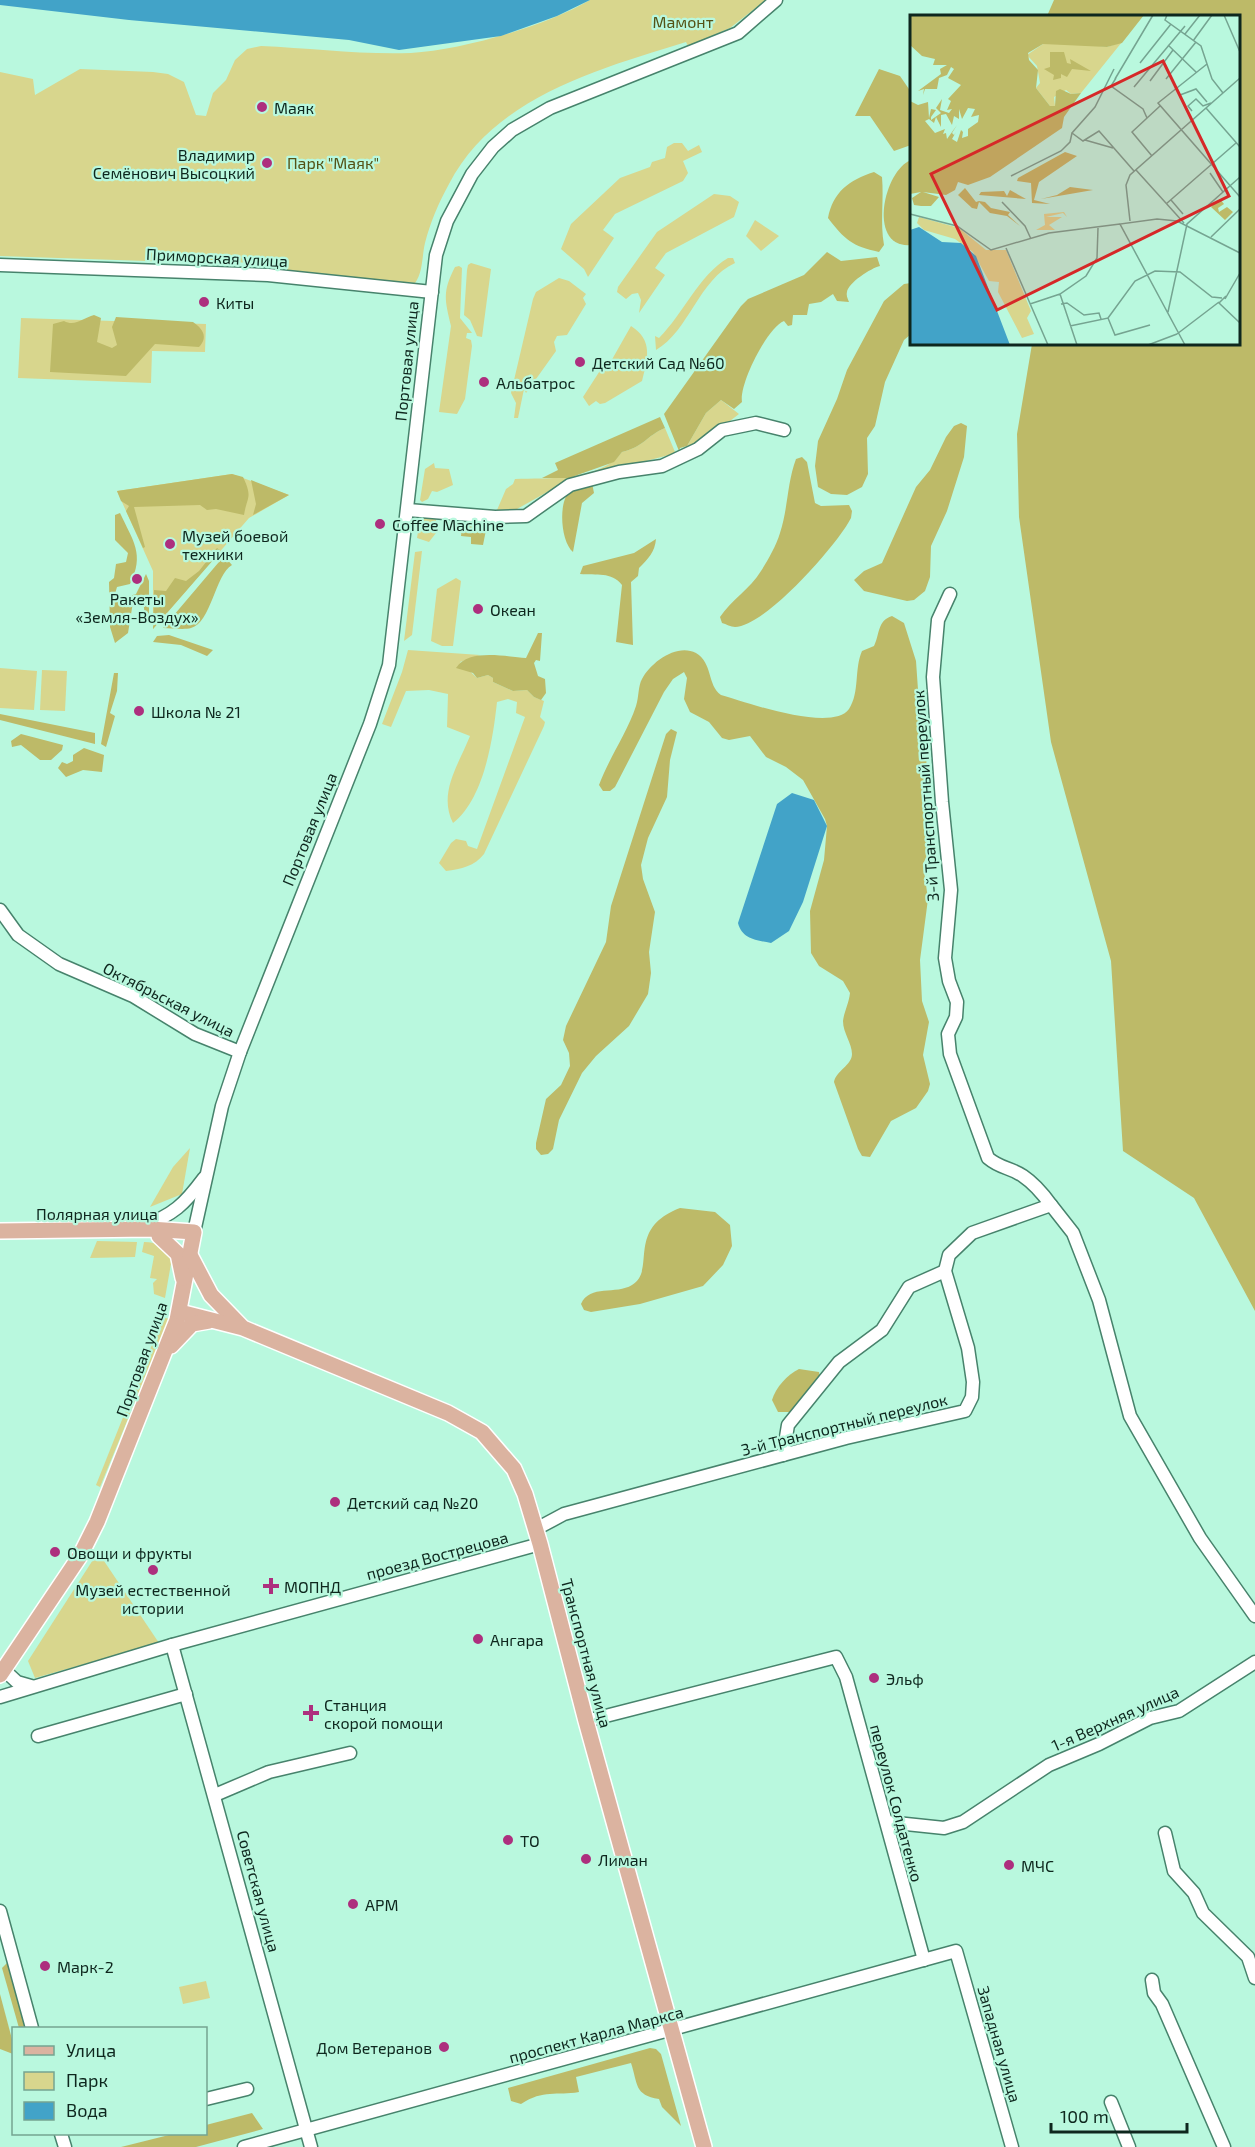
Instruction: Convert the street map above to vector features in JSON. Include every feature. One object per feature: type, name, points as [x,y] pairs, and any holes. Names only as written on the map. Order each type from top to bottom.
[{"type":"main road","name":"Полярная улица","points":[[0,1231],[139,1229],[194,1232]]},
{"type":"main road","points":[[139,1229],[159,1236],[190,1255]]},
{"type":"main road","name":"Портовая улица","points":[[2,1672],[80,1556],[97,1521],[180,1312],[194,1232]]},
{"type":"main road","points":[[159,1236],[178,1254],[184,1287]]},
{"type":"main road","name":"Транспортная улица","points":[[190,1255],[211,1295],[227,1315],[243,1328]]},
{"type":"main road","name":"Транспортная улица","points":[[180,1312],[243,1328],[473,1426],[491,1440],[514,1469],[538,1537],[586,1721],[704,2147]]},
{"type":"main road","points":[[161,1361],[188,1327],[201,1322],[218,1321]]},
{"type":"street","name":"Портовая улица","points":[[194,1232],[222,1106],[240,1052],[375,710],[392,647],[436,255],[442,234],[472,174],[493,147],[532,117],[738,33],[776,0]]},
{"type":"street","name":"Приморская улица","points":[[0,265],[268,275],[432,292]]},
{"type":"street","points":[[408,510],[495,517],[526,516],[570,485],[619,472],[662,465],[698,449],[722,430],[756,423],[784,430]]},
{"type":"street","name":"3-й Транспортный переулок","points":[[950,594],[938,620],[933,677],[951,890],[945,958],[949,981],[957,1002],[956,1017],[948,1034],[950,1054],[988,1158],[999,1167],[1023,1175],[1040,1190],[1073,1233],[1099,1300],[1130,1416],[1200,1538],[1255,1616]]},
{"type":"street","name":"Октябрьская улица","points":[[0,910],[18,935],[59,964],[133,996],[195,1034],[240,1052]]},
{"type":"street","points":[[139,1229],[170,1215],[183,1206],[207,1174]]},
{"type":"street","points":[[783,1455],[788,1425],[839,1362],[882,1330],[909,1287],[945,1271],[949,1255],[972,1233],[1051,1205]]},
{"type":"street","name":"3-й Транспортный переулок","points":[[538,1537],[564,1514],[783,1455],[965,1411],[972,1397],[973,1382],[968,1348],[945,1271]]},
{"type":"street","name":"проезд Вострецова","points":[[0,1697],[538,1537]]},
{"type":"street","name":"Советская улица","points":[[172,1645],[311,2147]]},
{"type":"street","name":"переулок Солдатенко","points":[[586,1721],[836,1657],[846,1677],[924,1960]]},
{"type":"street","name":"1-я Верхняя улица","points":[[887,1822],[944,1828],[963,1822],[1049,1765],[1100,1744],[1150,1718],[1179,1710],[1255,1662]]},
{"type":"street","points":[[2,1672],[17,1682],[31,1686]]},
{"type":"street","points":[[38,1736],[186,1694]]},
{"type":"street","points":[[215,1795],[269,1773],[350,1753]]},
{"type":"street","points":[[1165,1833],[1174,1871],[1194,1893],[1203,1913],[1248,1957],[1255,1978]]},
{"type":"street","points":[[0,1911],[32,2027]]},
{"type":"street","name":"проспект Карла Маркса","points":[[244,2147],[956,1951]]},
{"type":"street","name":"Западная улица","points":[[956,1951],[1012,2147]]},
{"type":"street","points":[[1152,1980],[1154,1993],[1162,2004],[1224,2147]]},
{"type":"street","points":[[207,2099],[247,2089]]},
{"type":"street","points":[[1111,2102],[1129,2147]]},
{"type":"green space","name":"Парк \"Маяк\"","points":[[590,0],[766,0],[730,28],[688,46],[686,42],[619,63],[552,90],[521,108],[493,129],[469,154],[445,191],[429,228],[421,269],[415,283],[293,272],[287,270],[281,262],[204,263],[0,256],[0,72],[33,79],[35,95],[80,69],[168,74],[184,82],[196,115],[206,116],[213,93],[226,80],[235,60],[247,49],[261,46],[374,53],[432,51],[503,35],[551,19]]},
{"type":"green space","points":[[674,143],[682,143],[688,151],[699,145],[702,152],[683,161],[688,173],[683,181],[615,214],[603,230],[614,238],[588,277],[584,269],[561,249],[571,224],[620,178],[650,167],[652,162],[665,158],[667,147]]},
{"type":"green space","points":[[714,194],[730,196],[739,202],[734,217],[666,253],[655,268],[665,275],[639,313],[641,300],[638,293],[626,299],[617,292],[618,287],[657,232]]},
{"type":"green space","points":[[755,220],[779,236],[761,251],[746,236]]},
{"type":"green space","points":[[728,258],[733,258],[735,263],[712,281],[677,331],[656,350],[655,336],[659,338],[708,275]]},
{"type":"green space","points":[[471,263],[491,269],[482,337],[477,336],[470,320],[464,315],[467,270]]},
{"type":"green space","points":[[455,267],[462,268],[460,318],[472,333],[467,333],[466,338],[471,340],[472,346],[465,399],[457,414],[439,412],[451,326],[446,290]]},
{"type":"green space","points":[[559,278],[569,281],[586,294],[583,298],[586,304],[567,335],[557,336],[554,342],[556,351],[526,393],[524,389],[518,418],[514,418],[516,403],[511,393],[533,299],[536,292]]},
{"type":"green space","points":[[21,318],[206,324],[205,352],[152,351],[151,383],[18,378]]},
{"type":"green space","points":[[631,326],[638,331],[646,343],[647,357],[642,381],[605,403],[600,404],[596,401],[589,406],[583,397],[603,366],[610,363]]},
{"type":"green space","points":[[721,400],[739,414],[700,444],[673,454],[565,482],[517,509],[508,512],[497,510],[506,489],[513,484],[515,479],[557,478],[587,473],[601,468],[622,452],[635,447],[665,428],[675,452],[687,446],[706,413]]},
{"type":"green space","points":[[434,463],[435,468],[449,469],[453,485],[437,492],[432,491],[428,499],[422,502],[420,500],[425,469]]},
{"type":"green space","points":[[232,474],[289,495],[249,518],[153,629],[153,571],[117,491]]},
{"type":"green space","points":[[421,514],[436,516],[436,533],[429,542],[417,538]]},
{"type":"green space","points":[[422,551],[412,635],[404,641],[415,552]]},
{"type":"green space","points":[[456,578],[461,581],[453,646],[442,646],[431,641],[437,589]]},
{"type":"green space","points":[[408,650],[480,655],[460,662],[477,678],[488,675],[493,678],[493,682],[513,691],[527,690],[534,697],[544,701],[540,717],[545,722],[544,726],[484,854],[472,864],[457,869],[446,871],[439,863],[456,839],[466,841],[468,846],[477,849],[525,717],[516,713],[517,702],[508,699],[497,702],[493,733],[479,784],[464,812],[453,823],[449,812],[449,790],[455,769],[470,736],[447,727],[448,694],[429,690],[406,691],[391,727],[382,724]]},
{"type":"green space","points":[[0,668],[37,671],[34,710],[0,708]]},
{"type":"green space","points":[[42,670],[67,671],[65,711],[40,710]]},
{"type":"green space","points":[[190,1148],[182,1194],[150,1207],[173,1167]]},
{"type":"green space","points":[[97,1241],[137,1242],[135,1257],[90,1258]]},
{"type":"green space","points":[[144,1242],[161,1246],[172,1258],[165,1298],[154,1294],[153,1283],[157,1279],[150,1278],[154,1256],[142,1252]]},
{"type":"green space","points":[[163,1317],[169,1319],[100,1487],[96,1485]]},
{"type":"green space","points":[[98,1552],[159,1643],[35,1678],[28,1661]]},
{"type":"green space","points":[[206,1981],[210,1998],[183,2004],[179,1987]]},
{"type":"shaded area","points":[[1054,0],[1255,0],[1255,1311],[1194,1198],[1123,1151],[1111,961],[1051,742],[1019,517],[1017,434],[1032,345],[1240,345],[1240,15],[1047,15]]},
{"type":"shaded area","points":[[879,69],[900,76],[910,91],[910,145],[894,151],[870,116],[855,116]]},
{"type":"shaded area","points":[[910,161],[910,245],[897,243],[888,235],[884,223],[887,193],[893,178],[901,167]]},
{"type":"shaded area","points":[[874,172],[882,177],[884,245],[879,252],[850,241],[828,218],[834,201],[844,188],[857,179]]},
{"type":"shaded area","points":[[827,252],[841,261],[877,257],[880,266],[851,284],[847,293],[849,302],[837,301],[833,294],[821,302],[809,304],[807,315],[793,315],[792,325],[788,326],[784,321],[777,326],[762,345],[749,370],[742,402],[734,409],[721,400],[706,413],[687,446],[680,448],[679,451],[664,414],[741,306],[748,299],[804,275]]},
{"type":"shaded area","points":[[910,283],[910,335],[904,340],[885,382],[875,426],[867,438],[868,474],[862,487],[847,495],[831,494],[818,487],[815,466],[818,441],[847,370],[884,301],[904,284]]},
{"type":"shaded area","points":[[94,315],[101,318],[97,342],[112,348],[117,345],[112,327],[116,317],[193,322],[201,330],[204,340],[199,347],[155,344],[126,376],[50,372],[53,324],[64,321],[75,323]]},
{"type":"shaded area","points":[[660,417],[665,428],[635,447],[622,452],[614,462],[569,478],[542,478],[558,470],[555,463]]},
{"type":"shaded area","points":[[961,423],[967,426],[964,457],[947,511],[931,546],[930,577],[925,591],[914,600],[907,601],[864,591],[854,580],[864,571],[882,563],[916,487],[930,470],[946,437],[954,426]]},
{"type":"shaded area","points":[[802,457],[807,462],[815,503],[821,506],[849,505],[852,511],[851,518],[832,546],[816,564],[764,614],[735,627],[722,623],[720,617],[757,577],[774,548],[783,524],[793,468],[796,459]]},
{"type":"shaded area","points":[[232,474],[243,477],[248,489],[244,515],[216,509],[207,510],[200,505],[134,507],[145,547],[143,548],[126,511],[129,506],[121,501],[117,491]]},
{"type":"shaded area","points":[[251,480],[289,495],[253,515],[256,504]]},
{"type":"shaded area","points":[[592,483],[594,493],[582,503],[573,552],[566,540],[562,523],[563,505],[571,490]]},
{"type":"shaded area","points":[[120,513],[136,548],[137,564],[130,584],[117,587],[114,597],[123,598],[136,594],[146,574],[149,581],[149,619],[145,616],[143,600],[133,602],[128,633],[115,643],[110,627],[109,582],[114,578],[116,564],[126,562],[128,553],[115,540],[115,515]]},
{"type":"shaded area","points":[[463,520],[487,525],[483,545],[471,544],[471,537],[461,536]]},
{"type":"shaded area","points":[[656,539],[653,552],[639,568],[638,576],[631,582],[633,645],[616,642],[622,585],[608,576],[580,574],[583,566],[634,553]]},
{"type":"shaded area","points":[[217,548],[221,551],[153,629],[154,590],[166,591],[175,578],[186,581],[199,571]]},
{"type":"shaded area","points":[[224,556],[232,565],[221,578],[208,609],[198,624],[188,629],[163,628]]},
{"type":"shaded area","points":[[892,616],[904,623],[916,661],[919,704],[925,732],[930,837],[929,851],[923,864],[928,899],[920,960],[922,1001],[929,1022],[923,1055],[930,1084],[916,1108],[891,1121],[870,1157],[862,1156],[858,1149],[834,1082],[852,1054],[843,1021],[850,993],[843,981],[819,966],[811,953],[810,911],[824,860],[827,826],[803,780],[786,767],[766,757],[750,736],[729,740],[722,738],[709,722],[690,712],[684,699],[687,678],[684,672],[673,679],[664,692],[615,787],[610,791],[603,791],[599,785],[632,716],[642,679],[652,666],[665,656],[681,650],[696,653],[705,662],[714,686],[721,695],[788,714],[825,718],[840,716],[849,709],[855,695],[862,651],[874,646],[881,625]]},
{"type":"shaded area","points":[[538,633],[542,633],[540,661],[536,660],[534,663],[538,676],[545,679],[546,693],[541,700],[527,690],[513,691],[493,682],[493,678],[488,675],[477,678],[473,673],[456,668],[462,662],[479,656],[498,655],[526,658]]},
{"type":"shaded area","points":[[169,635],[213,650],[207,656],[181,645],[153,642],[157,636]]},
{"type":"shaded area","points":[[114,673],[118,673],[117,691],[110,713],[115,716],[106,747],[101,744]]},
{"type":"shaded area","points":[[0,714],[95,733],[95,744],[0,720]]},
{"type":"shaded area","points":[[671,729],[677,732],[670,760],[667,797],[648,838],[641,865],[643,879],[655,912],[649,952],[651,973],[648,994],[629,1026],[596,1056],[582,1073],[559,1120],[553,1149],[548,1154],[541,1155],[536,1149],[536,1143],[546,1099],[561,1085],[570,1066],[569,1053],[563,1040],[566,1026],[606,942],[611,906],[666,734]]},
{"type":"shaded area","points":[[21,734],[63,745],[62,750],[51,760],[40,760],[21,745],[12,747],[11,741]]},
{"type":"shaded area","points":[[84,748],[104,755],[102,772],[83,770],[66,777],[58,768],[62,762],[67,764],[73,761],[73,755]]},
{"type":"shaded area","points":[[680,1208],[715,1212],[730,1225],[732,1246],[723,1265],[703,1286],[640,1304],[591,1312],[584,1310],[581,1304],[591,1294],[626,1288],[639,1278],[647,1238],[653,1227],[663,1217]]},
{"type":"shaded area","points":[[799,1369],[819,1372],[820,1379],[792,1412],[778,1412],[772,1400],[774,1395],[782,1382]]},
{"type":"shaded area","points":[[8,1962],[26,2027],[19,2027],[2,1968]]},
{"type":"shaded area","points":[[0,1994],[12,2039],[12,2054],[0,2049]]},
{"type":"shaded area","points":[[650,2048],[656,2049],[661,2054],[681,2126],[662,2107],[659,2099],[645,2095],[641,2091],[636,2083],[631,2063],[576,2077],[579,2092],[537,2096],[521,2104],[511,2101],[508,2088]]},
{"type":"shaded area","points":[[252,2113],[263,2129],[196,2147],[121,2147],[169,2135],[207,2135],[207,2125]]},
{"type":"water","points":[[0,0],[590,0],[557,16],[501,36],[399,50],[349,40],[129,20],[0,5]]},
{"type":"water","points":[[792,793],[814,800],[827,826],[803,902],[789,931],[771,943],[755,940],[746,936],[738,923],[777,804]]},
{"type":"place","name":"Маяк","points":[[262,107]]},
{"type":"place","name":"Владимир Семёнович Высоцкий","points":[[267,163]]},
{"type":"place","name":"Киты","points":[[204,302]]},
{"type":"place","name":"Детский Сад №60","points":[[580,362]]},
{"type":"place","name":"Альбатрос","points":[[484,382]]},
{"type":"place","name":"Coffee Machine","points":[[380,524]]},
{"type":"place","name":"Музей боевой техники","points":[[170,544]]},
{"type":"place","name":"Ракеты «Земля-Воздух»","points":[[137,579]]},
{"type":"place","name":"Океан","points":[[478,609]]},
{"type":"place","name":"Школа № 21","points":[[139,711]]},
{"type":"place","name":"Детский сад №20","points":[[335,1502]]},
{"type":"place","name":"Овощи и фрукты","points":[[55,1552]]},
{"type":"place","name":"Музей естественной истории","points":[[153,1570]]},
{"type":"place","name":"МОПНД","points":[[271,1586]]},
{"type":"place","name":"Ангара","points":[[478,1639]]},
{"type":"place","name":"Эльф","points":[[874,1678]]},
{"type":"place","name":"Станция скорой помощи","points":[[311,1713]]},
{"type":"place","name":"ТО","points":[[508,1840]]},
{"type":"place","name":"Лиман","points":[[586,1859]]},
{"type":"place","name":"МЧС","points":[[1009,1865]]},
{"type":"place","name":"АРМ","points":[[353,1904]]},
{"type":"place","name":"Марк-2","points":[[45,1966]]},
{"type":"place","name":"Дом Ветеранов","points":[[444,2047]]},
{"type":"park label","name":"Мамонт","points":[[683,21]]}]
